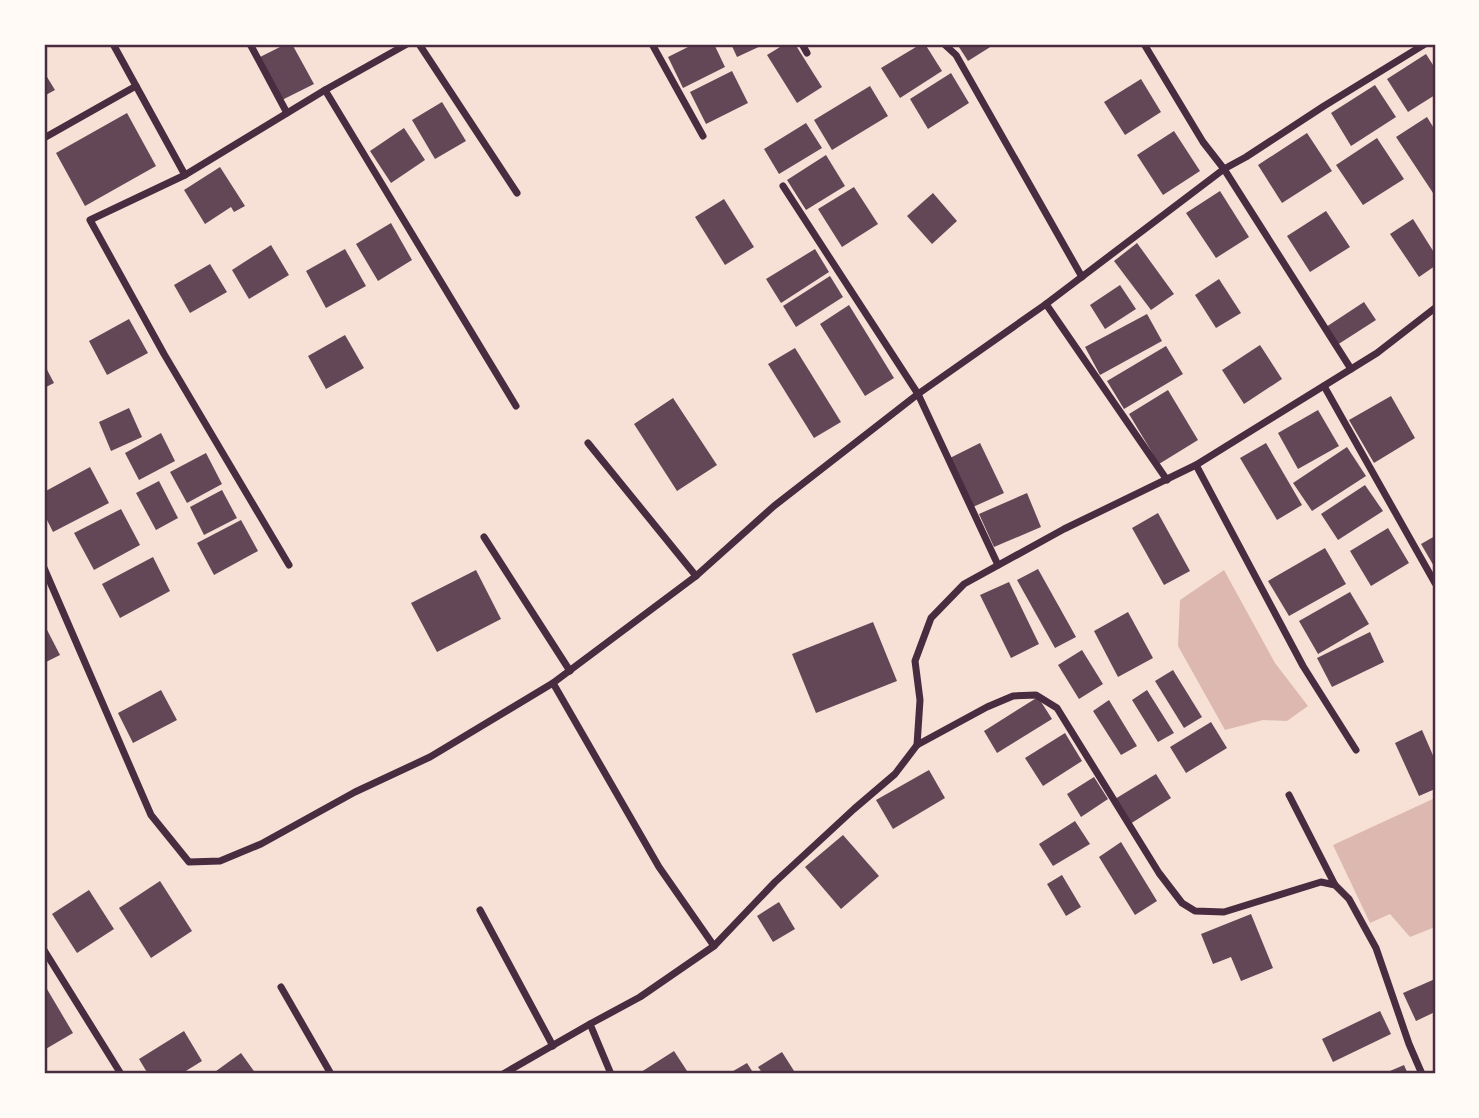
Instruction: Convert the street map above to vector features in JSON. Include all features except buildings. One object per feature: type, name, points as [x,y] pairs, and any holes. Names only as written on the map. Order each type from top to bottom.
[{"type":"street","points":[[113,44],[185,174]]},
{"type":"street","points":[[250,44],[287,113]]},
{"type":"street","points":[[289,565],[164,354],[90,220],[185,174],[407,44]]},
{"type":"street","points":[[419,44],[517,193]]},
{"type":"street","points":[[652,44],[703,136]]},
{"type":"street","points":[[802,44],[807,53]]},
{"type":"street","points":[[944,44],[956,55],[1082,277]]},
{"type":"street","points":[[1144,44],[1203,142],[1224,170],[1352,369]]},
{"type":"street","points":[[44,568],[152,815],[189,862],[220,861],[261,844],[355,792],[430,757],[553,683],[696,576],[774,506],[918,394],[1046,304],[1224,170],[1425,44]]},
{"type":"street","points":[[44,138],[136,86]]},
{"type":"street","points":[[325,90],[516,406]]},
{"type":"street","points":[[783,186],[918,394],[998,565]]},
{"type":"street","points":[[1046,304],[1167,480]]},
{"type":"street","points":[[918,745],[920,700],[915,662],[931,618],[964,584],[1064,529],[1196,465],[1377,353],[1435,308]]},
{"type":"street","points":[[1324,387],[1435,583]]},
{"type":"street","points":[[588,443],[696,576]]},
{"type":"street","points":[[1196,465],[1303,666],[1356,750]]},
{"type":"street","points":[[484,537],[570,671]]},
{"type":"street","points":[[553,683],[659,867],[714,946]]},
{"type":"street","points":[[503,1074],[640,997],[714,946],[775,882],[854,808],[895,774],[918,745],[1013,696],[1036,695],[1057,708],[1159,873],[1182,903],[1195,911],[1224,912],[1321,882],[1335,885]]},
{"type":"street","points":[[1289,795],[1335,885],[1349,899],[1376,948],[1422,1074]]},
{"type":"street","points":[[480,909],[553,1046]]},
{"type":"street","points":[[44,950],[121,1074]]},
{"type":"street","points":[[281,987],[331,1074]]},
{"type":"street","points":[[590,1024],[611,1074]]},
{"type":"shaded area","points":[[1224,570],[1275,663],[1308,706],[1287,721],[1263,720],[1225,730],[1178,646],[1180,600]]},
{"type":"shaded area","points":[[1435,798],[1435,927],[1410,937],[1390,914],[1370,923],[1333,845]]}]
